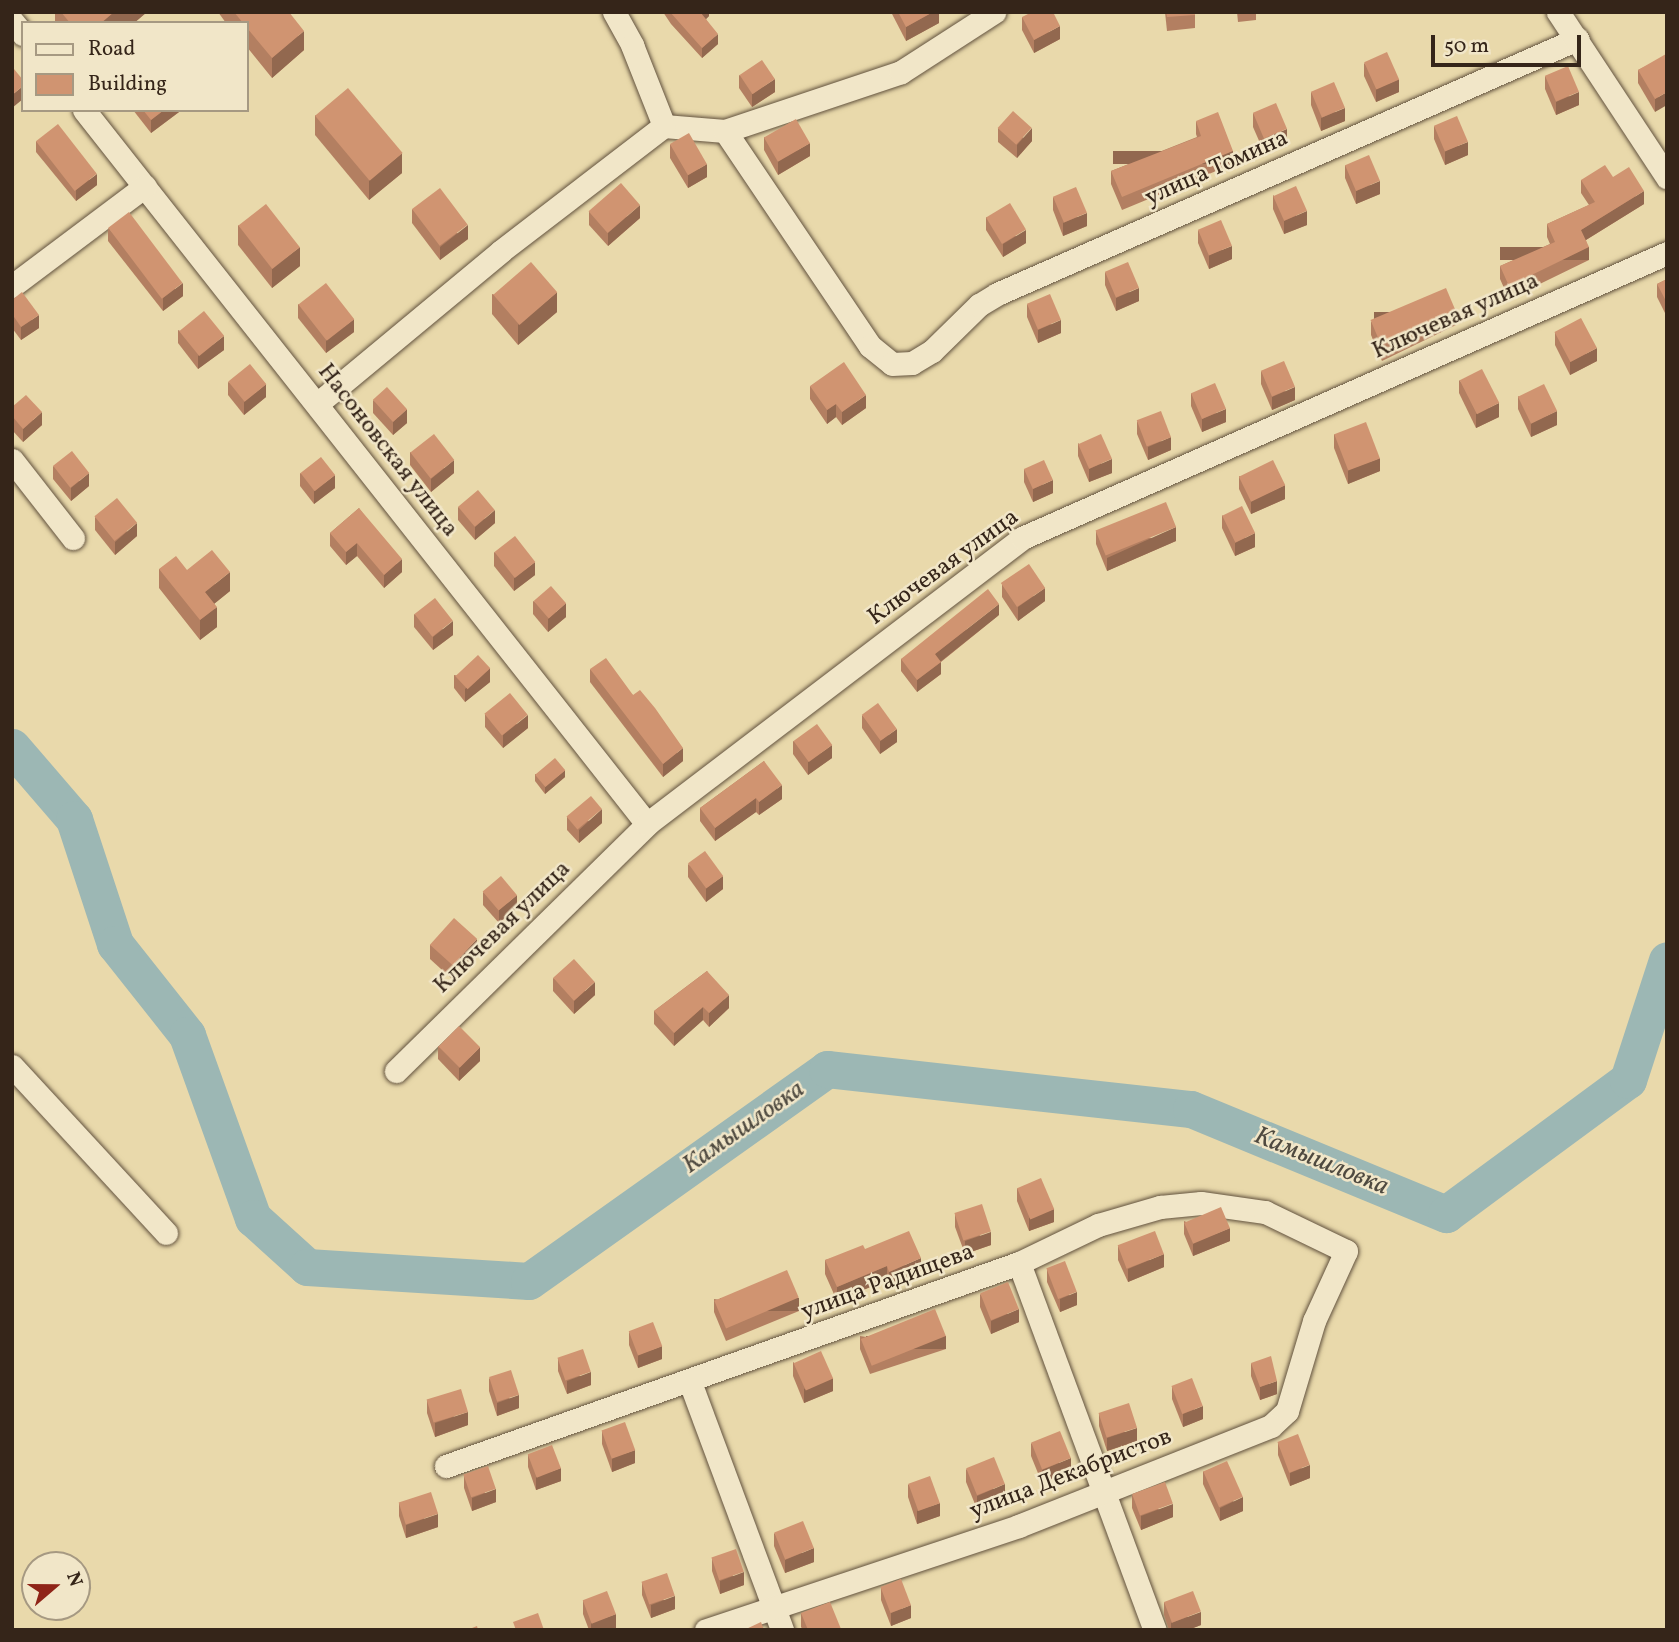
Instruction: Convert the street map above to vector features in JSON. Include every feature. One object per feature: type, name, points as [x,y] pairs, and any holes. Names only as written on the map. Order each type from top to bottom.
[{"type":"street","points":[[614,12],[632,45],[664,126]]},
{"type":"street","points":[[1558,12],[1667,177]]},
{"type":"street","points":[[317,404],[501,251],[664,126],[725,131],[901,72],[985,15]]},
{"type":"street","name":"улица Томина","points":[[725,131],[870,346],[892,364],[912,363],[932,351],[979,305],[997,294],[1577,39]]},
{"type":"street","name":"Насоновская улица","points":[[86,112],[647,824]]},
{"type":"street","points":[[12,286],[145,186]]},
{"type":"street","name":"Ключевая улица","points":[[396,1071],[647,824],[1022,538],[1667,253]]},
{"type":"street","points":[[12,460],[73,538]]},
{"type":"street","points":[[12,1066],[166,1233]]},
{"type":"street","name":"улица Радищева","points":[[446,1466],[690,1382],[1020,1263],[1098,1226],[1160,1207],[1201,1203],[1265,1212],[1346,1251]]},
{"type":"street","name":"улица Декабристов","points":[[706,1630],[1019,1526],[1271,1426],[1287,1411],[1314,1321],[1346,1251]]},
{"type":"street","points":[[1020,1263],[1101,1494],[1155,1630]]},
{"type":"street","points":[[690,1382],[782,1630]]},
{"type":"building","points":[[61,12],[114,12],[103,21],[68,21]]},
{"type":"building","points":[[234,12],[289,12],[304,31],[272,58],[248,29],[248,21],[241,21]]},
{"type":"building","points":[[670,12],[702,12],[718,34],[702,48]]},
{"type":"building","points":[[898,12],[933,12],[906,27]]},
{"type":"building","points":[[1032,12],[1053,12],[1060,26],[1034,40],[1022,17]]},
{"type":"building","points":[[1166,12],[1195,12],[1195,15],[1167,17]]},
{"type":"building","points":[[1387,52],[1399,79],[1376,90],[1364,62]]},
{"type":"building","points":[[1666,54],[1667,92],[1655,99],[1638,70]]},
{"type":"building","points":[[762,60],[775,79],[752,94],[740,75]]},
{"type":"building","points":[[1568,66],[1579,92],[1556,102],[1545,76]]},
{"type":"building","points":[[12,70],[21,78],[21,88],[12,95]]},
{"type":"building","points":[[1334,82],[1345,108],[1322,118],[1311,92]]},
{"type":"building","points":[[348,88],[403,153],[370,181],[315,116]]},
{"type":"building","points":[[1276,103],[1287,129],[1264,139],[1253,113]]},
{"type":"building","points":[[1013,111],[1032,128],[1016,145],[998,128]]},
{"type":"building","points":[[145,112],[161,112],[151,120]]},
{"type":"building","points":[[1218,112],[1233,151],[1122,197],[1111,171],[1201,136],[1196,121]]},
{"type":"building","points":[[1457,116],[1468,142],[1445,152],[1434,126]]},
{"type":"building","points":[[796,119],[810,143],[778,162],[764,138]]},
{"type":"building","points":[[58,124],[97,174],[75,191],[36,141]]},
{"type":"building","points":[[689,133],[707,164],[688,175],[670,144]]},
{"type":"building","points":[[1369,155],[1380,181],[1356,191],[1345,165]]},
{"type":"building","points":[[1605,165],[1613,177],[1629,167],[1644,191],[1581,230],[1589,247],[1509,286],[1500,266],[1555,242],[1547,224],[1595,202],[1581,180]]},
{"type":"building","points":[[621,183],[640,205],[608,233],[589,211]]},
{"type":"building","points":[[1296,186],[1307,211],[1284,221],[1273,196]]},
{"type":"building","points":[[1076,187],[1087,213],[1064,223],[1053,197]]},
{"type":"building","points":[[440,188],[468,225],[440,246],[412,209]]},
{"type":"building","points":[[1010,203],[1026,230],[1002,244],[986,217]]},
{"type":"building","points":[[266,204],[300,247],[272,269],[238,226]]},
{"type":"building","points":[[129,212],[183,283],[162,299],[108,228]]},
{"type":"building","points":[[1221,220],[1232,246],[1209,256],[1198,230]]},
{"type":"building","points":[[531,262],[557,292],[520,325],[493,295]]},
{"type":"building","points":[[1128,262],[1139,288],[1116,298],[1105,272]]},
{"type":"building","points":[[1667,279],[1667,303],[1657,284]]},
{"type":"building","points":[[326,283],[354,319],[327,341],[298,305]]},
{"type":"building","points":[[1446,288],[1456,312],[1381,344],[1371,320]]},
{"type":"building","points":[[22,292],[39,315],[21,327],[12,314],[12,300]]},
{"type":"building","points":[[1050,294],[1061,320],[1038,330],[1027,304]]},
{"type":"building","points":[[204,311],[224,336],[199,356],[179,331]]},
{"type":"building","points":[[1581,318],[1597,348],[1570,362],[1555,332]]},
{"type":"building","points":[[1284,361],[1295,387],[1272,397],[1261,371]]},
{"type":"building","points":[[844,362],[866,395],[842,412],[836,404],[827,410],[810,386]]},
{"type":"building","points":[[250,364],[266,384],[245,402],[228,382]]},
{"type":"building","points":[[1482,369],[1499,403],[1477,414],[1460,380]]},
{"type":"building","points":[[1215,383],[1226,409],[1202,419],[1191,393]]},
{"type":"building","points":[[1544,384],[1557,411],[1531,424],[1518,397]]},
{"type":"building","points":[[387,387],[407,409],[393,422],[373,400]]},
{"type":"building","points":[[26,395],[42,412],[23,429],[12,416],[12,407]]},
{"type":"building","points":[[1161,411],[1171,437],[1147,446],[1137,420]]},
{"type":"building","points":[[1366,422],[1380,458],[1348,471],[1334,434]]},
{"type":"building","points":[[434,434],[454,460],[431,478],[410,452]]},
{"type":"building","points":[[1101,434],[1112,459],[1089,469],[1078,444]]},
{"type":"building","points":[[72,451],[89,473],[70,488],[53,466]]},
{"type":"building","points":[[321,457],[335,475],[315,491],[301,473]]},
{"type":"building","points":[[1044,460],[1053,480],[1033,489],[1024,469]]},
{"type":"building","points":[[1273,460],[1285,485],[1251,502],[1239,477]]},
{"type":"building","points":[[478,490],[495,510],[475,527],[458,507]]},
{"type":"building","points":[[117,498],[137,523],[115,541],[94,516]]},
{"type":"building","points":[[1166,502],[1176,527],[1106,556],[1096,530]]},
{"type":"building","points":[[1242,506],[1255,533],[1235,543],[1222,516]]},
{"type":"building","points":[[359,508],[402,559],[384,575],[357,543],[346,552],[330,533]]},
{"type":"building","points":[[515,536],[535,562],[515,578],[495,552]]},
{"type":"building","points":[[212,550],[230,572],[205,592],[217,607],[200,620],[159,569],[176,556],[187,570]]},
{"type":"building","points":[[1029,564],[1045,588],[1017,607],[1001,583]]},
{"type":"building","points":[[551,586],[566,603],[549,618],[534,601]]},
{"type":"building","points":[[988,589],[999,604],[935,654],[941,662],[917,680],[901,659]]},
{"type":"building","points":[[435,598],[453,621],[432,637],[415,614]]},
{"type":"building","points":[[478,655],[490,668],[468,689],[455,676]]},
{"type":"building","points":[[606,658],[633,695],[640,690],[683,748],[663,764],[590,669]]},
{"type":"building","points":[[510,693],[528,715],[502,736],[484,714]]},
{"type":"building","points":[[878,703],[897,729],[881,741],[862,715]]},
{"type":"building","points":[[817,724],[832,745],[809,762],[794,741]]},
{"type":"building","points":[[555,758],[565,770],[545,787],[535,775]]},
{"type":"building","points":[[764,761],[782,785],[759,802],[756,798],[715,828],[700,808]]},
{"type":"building","points":[[591,796],[602,809],[577,830],[566,817]]},
{"type":"building","points":[[705,851],[723,876],[706,888],[688,863]]},
{"type":"building","points":[[501,876],[517,895],[499,911],[483,891]]},
{"type":"building","points":[[454,918],[477,939],[453,965],[430,945]]},
{"type":"building","points":[[574,959],[595,982],[574,1001],[553,978]]},
{"type":"building","points":[[707,971],[729,995],[709,1013],[703,1007],[674,1033],[654,1011]]},
{"type":"building","points":[[459,1026],[480,1047],[460,1068],[438,1047]]},
{"type":"building","points":[[1041,1178],[1054,1209],[1030,1219],[1017,1188]]},
{"type":"building","points":[[982,1204],[991,1232],[963,1241],[954,1213]]},
{"type":"building","points":[[1221,1207],[1230,1228],[1193,1244],[1184,1223]]},
{"type":"building","points":[[909,1231],[921,1258],[889,1272],[887,1266],[837,1287],[825,1260],[863,1245],[865,1249]]},
{"type":"building","points":[[1155,1231],[1164,1254],[1127,1269],[1118,1245]]},
{"type":"building","points":[[1065,1261],[1077,1292],[1058,1299],[1046,1268]]},
{"type":"building","points":[[787,1270],[799,1298],[726,1328],[714,1301]]},
{"type":"building","points":[[1008,1282],[1019,1309],[991,1320],[980,1293]]},
{"type":"building","points":[[935,1309],[946,1336],[872,1366],[861,1339]]},
{"type":"building","points":[[653,1322],[662,1346],[638,1356],[629,1331]]},
{"type":"building","points":[[583,1349],[591,1372],[565,1380],[557,1358]]},
{"type":"building","points":[[821,1351],[833,1378],[806,1391],[794,1363]]},
{"type":"building","points":[[1271,1356],[1277,1381],[1260,1387],[1251,1363]]},
{"type":"building","points":[[511,1370],[519,1395],[497,1402],[489,1377]]},
{"type":"building","points":[[1192,1378],[1203,1406],[1182,1414],[1171,1386]]},
{"type":"building","points":[[461,1389],[468,1412],[434,1422],[427,1400]]},
{"type":"building","points":[[1129,1403],[1137,1428],[1107,1438],[1099,1413]]},
{"type":"building","points":[[625,1422],[635,1450],[612,1459],[602,1431]]},
{"type":"building","points":[[1060,1431],[1071,1458],[1042,1470],[1031,1443]]},
{"type":"building","points":[[1298,1434],[1310,1465],[1289,1473],[1277,1442]]},
{"type":"building","points":[[552,1445],[561,1468],[537,1478],[528,1454]]},
{"type":"building","points":[[994,1457],[1005,1484],[977,1495],[966,1468]]},
{"type":"building","points":[[1227,1461],[1243,1497],[1219,1507],[1203,1472]]},
{"type":"building","points":[[488,1466],[496,1489],[471,1497],[463,1474]]},
{"type":"building","points":[[930,1476],[940,1503],[918,1511],[908,1484]]},
{"type":"building","points":[[1165,1482],[1173,1504],[1140,1516],[1132,1494]]},
{"type":"building","points":[[431,1492],[438,1514],[406,1524],[399,1503]]},
{"type":"building","points":[[803,1521],[814,1548],[785,1560],[774,1533]]},
{"type":"building","points":[[736,1549],[744,1572],[719,1580],[711,1557]]},
{"type":"building","points":[[667,1573],[675,1596],[649,1604],[641,1582]]},
{"type":"building","points":[[901,1579],[911,1605],[890,1613],[880,1587]]},
{"type":"building","points":[[607,1591],[616,1614],[592,1624],[583,1600]]},
{"type":"building","points":[[1193,1591],[1201,1612],[1172,1623],[1164,1602]]},
{"type":"building","points":[[830,1602],[841,1629],[808,1630],[801,1613]]},
{"type":"building","points":[[538,1613],[544,1630],[516,1630],[513,1622]]},
{"type":"building","points":[[761,1622],[764,1630],[744,1630]]},
{"type":"waterway","name":"Камышловка","points":[[12,747],[74,819],[115,944],[187,1035],[253,1218],[307,1267],[529,1281],[827,1069],[1191,1109],[1446,1214],[1628,1080],[1667,960]]}]
